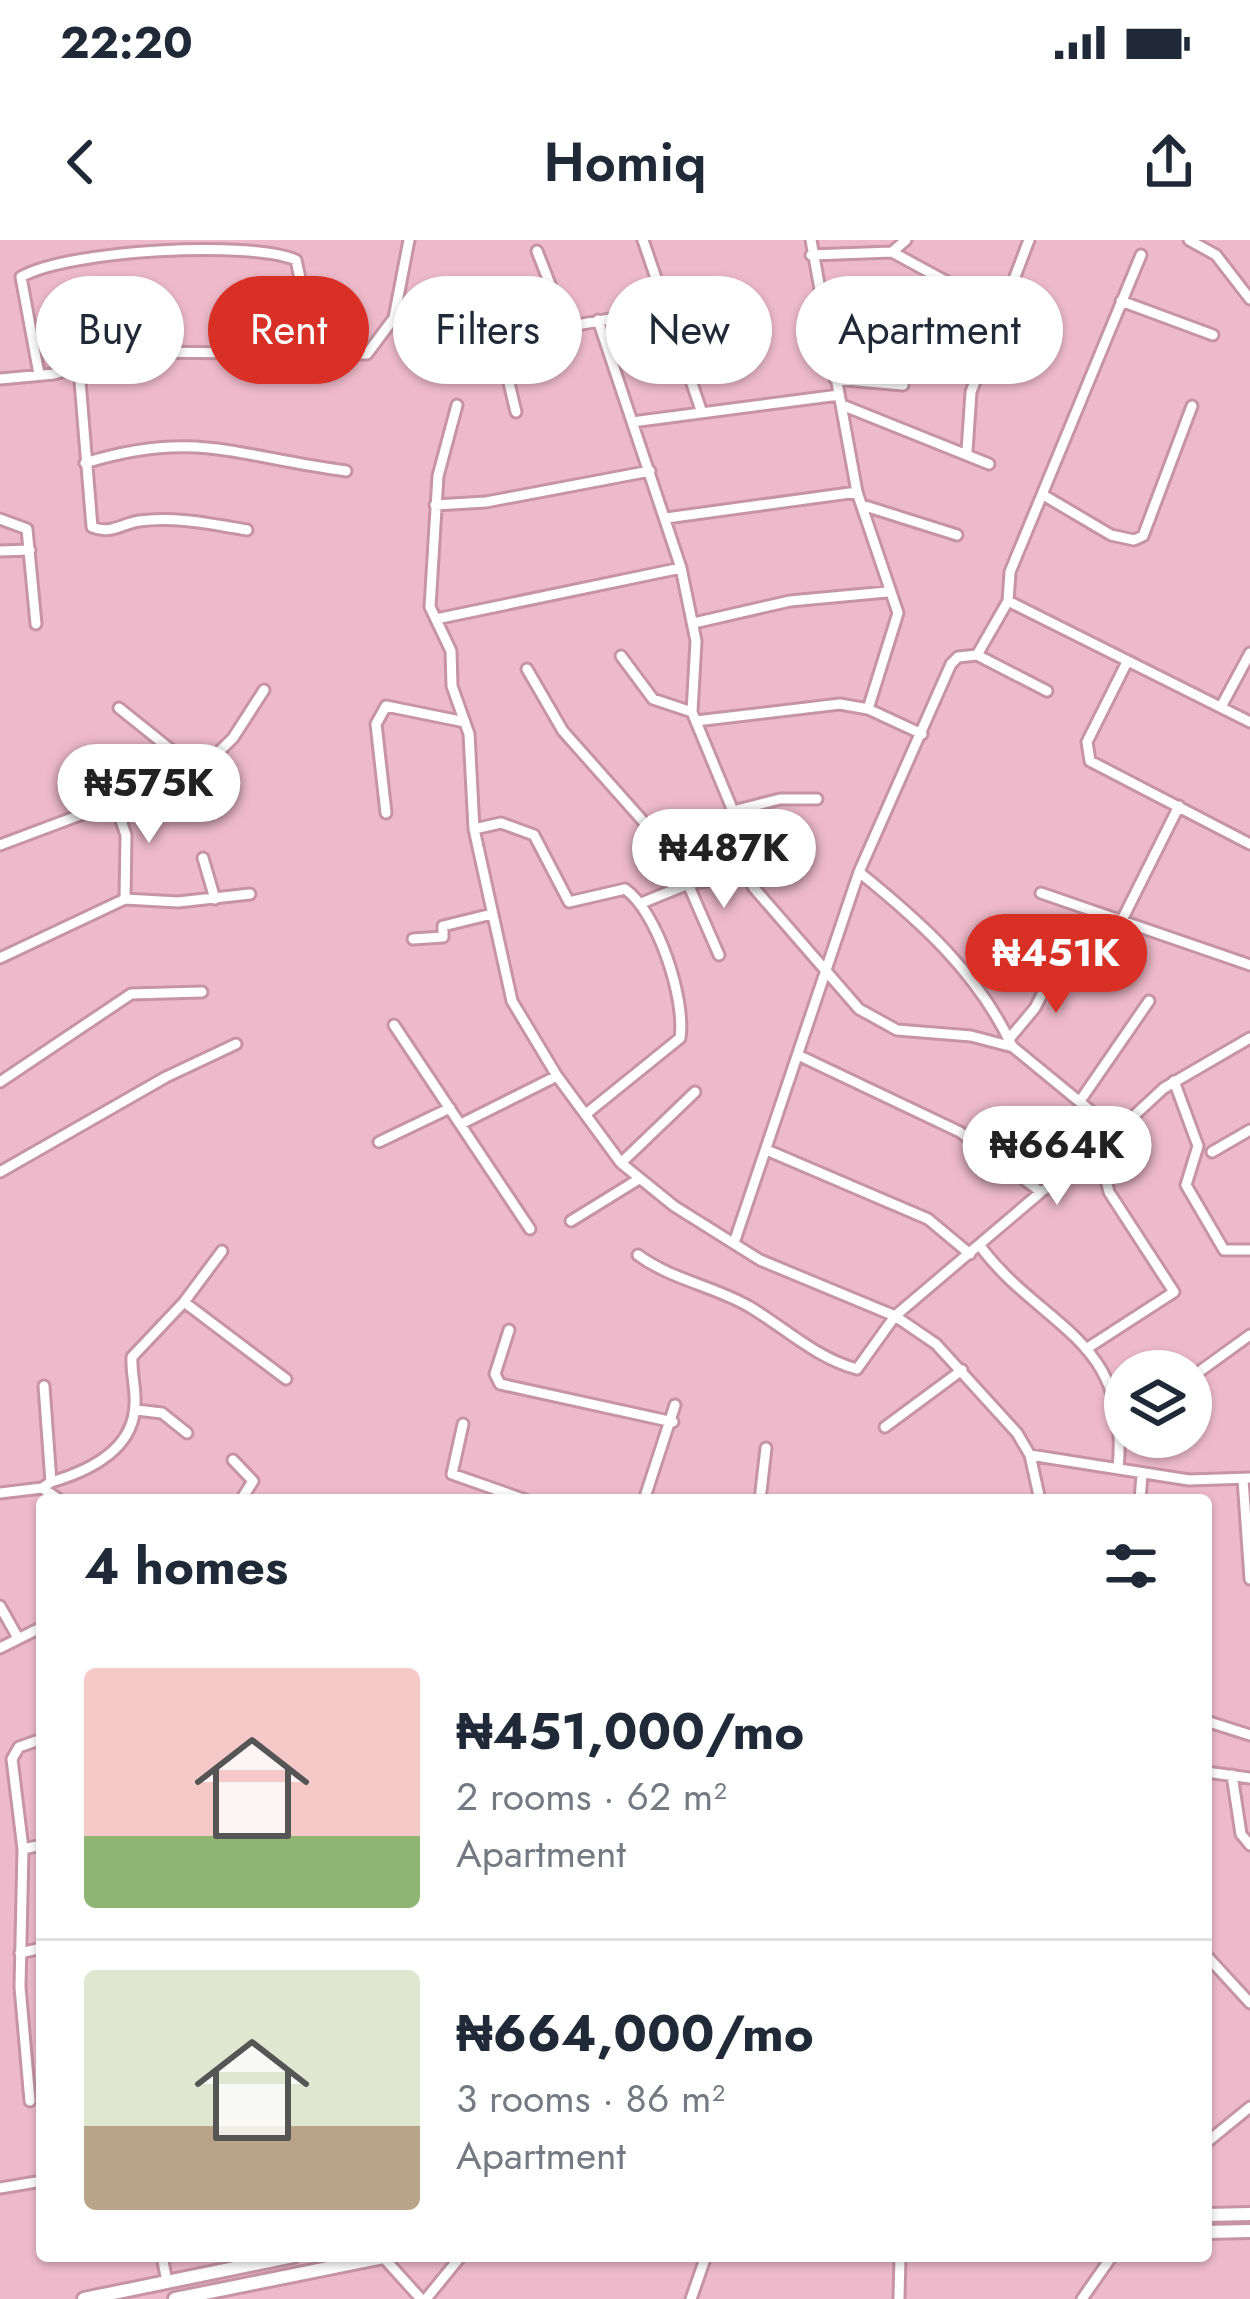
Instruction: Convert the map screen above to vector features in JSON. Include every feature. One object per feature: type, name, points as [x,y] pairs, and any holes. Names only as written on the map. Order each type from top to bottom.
[{"type":"street","points":[[369,349],[394,318],[409,240]]},
{"type":"street","points":[[643,240],[656,276]]},
{"type":"street","points":[[811,240],[815,276]]},
{"type":"street","points":[[892,252],[906,240]]},
{"type":"street","points":[[1013,276],[1028,240]]},
{"type":"street","points":[[1189,240],[1216,255],[1250,299]]},
{"type":"street","points":[[36,355],[20,277],[126,249],[286,254],[296,260],[300,276]]},
{"type":"street","points":[[537,251],[547,276]]},
{"type":"street","points":[[811,255],[892,252],[936,276]]},
{"type":"street","points":[[977,656],[1008,601],[1010,572],[1046,496],[1141,255]]},
{"type":"street","points":[[1121,301],[1213,335]]},
{"type":"street","points":[[582,322],[606,319]]},
{"type":"street","points":[[598,320],[681,568],[694,623],[694,716],[733,812],[746,874],[781,924],[859,1009],[885,1026],[1011,1043]]},
{"type":"street","points":[[0,379],[36,374]]},
{"type":"street","points":[[80,384],[89,514],[100,531],[168,520],[247,530]]},
{"type":"street","points":[[509,384],[516,412]]},
{"type":"street","points":[[693,384],[701,410]]},
{"type":"street","points":[[836,384],[857,492],[887,592],[898,613],[868,709]]},
{"type":"street","points":[[892,384],[903,385]]},
{"type":"street","points":[[967,451],[974,384]]},
{"type":"street","points":[[632,422],[701,410],[840,400],[989,464]]},
{"type":"street","points":[[457,405],[435,506],[428,590],[436,629],[451,652],[452,686],[465,722],[474,829],[512,1001],[556,1076],[621,1163],[734,1243],[802,1280],[895,1316],[962,1370],[1001,1410],[1030,1455],[1039,1494]]},
{"type":"street","points":[[1046,496],[1112,535],[1134,540],[1143,536],[1192,406]]},
{"type":"street","points":[[86,464],[144,446],[206,444],[346,471]]},
{"type":"street","points":[[435,506],[486,502],[650,471]]},
{"type":"street","points":[[666,518],[857,492]]},
{"type":"street","points":[[862,505],[957,536]]},
{"type":"street","points":[[0,519],[27,529],[36,624]]},
{"type":"street","points":[[0,551],[30,550]]},
{"type":"street","points":[[436,619],[681,568]]},
{"type":"street","points":[[694,623],[790,601],[887,592]]},
{"type":"street","points":[[1008,601],[1250,722]]},
{"type":"street","points":[[1222,705],[1250,653]]},
{"type":"street","points":[[621,656],[653,699],[694,716],[840,704],[868,709],[922,734]]},
{"type":"street","points":[[734,1243],[769,1151],[774,1114],[859,872],[952,664],[958,657],[977,656],[1047,691]]},
{"type":"street","points":[[1127,662],[1093,728],[1087,754],[1101,770],[1250,844]]},
{"type":"street","points":[[527,669],[563,731],[692,883],[719,955]]},
{"type":"street","points":[[0,844],[115,802],[169,793],[202,773],[233,738],[264,690]]},
{"type":"street","points":[[386,813],[376,724],[381,711],[386,706],[465,722]]},
{"type":"street","points":[[119,708],[225,793]]},
{"type":"street","points":[[733,812],[780,799],[817,800]]},
{"type":"street","points":[[115,802],[126,835],[125,899]]},
{"type":"street","points":[[1122,920],[1179,806]]},
{"type":"street","points":[[474,829],[501,823],[534,835],[569,902],[625,889],[644,902],[681,1003],[680,1038],[586,1114]]},
{"type":"street","points":[[203,858],[215,899]]},
{"type":"street","points":[[859,872],[958,963],[991,1002],[1011,1043],[1114,1130]]},
{"type":"street","points":[[644,902],[692,883],[746,874]]},
{"type":"street","points":[[0,958],[125,899],[215,899],[250,893]]},
{"type":"street","points":[[1041,893],[1250,965]]},
{"type":"street","points":[[413,939],[443,937],[443,926],[492,914]]},
{"type":"street","points":[[1011,1043],[1057,965]]},
{"type":"street","points":[[0,1082],[118,1000],[155,991],[202,992]]},
{"type":"street","points":[[1080,1101],[1149,1001]]},
{"type":"street","points":[[394,1025],[530,1229]]},
{"type":"street","points":[[638,1255],[659,1270],[748,1306],[852,1369],[895,1316],[1040,1192],[1098,1150],[1114,1130],[1174,1082],[1250,1038]]},
{"type":"street","points":[[0,1172],[166,1077],[236,1044]]},
{"type":"street","points":[[798,1054],[960,1132],[1040,1192]]},
{"type":"street","points":[[461,1124],[556,1076]]},
{"type":"street","points":[[1174,1082],[1198,1146],[1186,1185],[1224,1250],[1250,1250]]},
{"type":"street","points":[[621,1163],[695,1092]]},
{"type":"street","points":[[379,1142],[449,1108]]},
{"type":"street","points":[[1212,1152],[1250,1130]]},
{"type":"street","points":[[1086,1349],[1174,1292],[1109,1192],[1098,1150]]},
{"type":"street","points":[[769,1151],[928,1219],[970,1254]]},
{"type":"street","points":[[571,1221],[639,1179]]},
{"type":"street","points":[[980,1246],[1098,1363],[1117,1409],[1118,1468]]},
{"type":"street","points":[[0,1492],[46,1485],[98,1466],[124,1437],[136,1410],[132,1357],[184,1302],[222,1251]]},
{"type":"street","points":[[184,1302],[286,1379]]},
{"type":"street","points":[[509,1330],[494,1374],[500,1384],[673,1422]]},
{"type":"street","points":[[1212,1362],[1250,1335]]},
{"type":"street","points":[[885,1427],[962,1370]]},
{"type":"street","points":[[44,1386],[46,1485],[54,1494]]},
{"type":"street","points":[[646,1494],[675,1405]]},
{"type":"street","points":[[136,1410],[162,1413],[187,1433]]},
{"type":"street","points":[[463,1424],[452,1474],[509,1494]]},
{"type":"street","points":[[761,1494],[766,1448]]},
{"type":"street","points":[[1030,1455],[1189,1480],[1247,1478],[1250,1579]]},
{"type":"street","points":[[233,1460],[253,1481],[245,1494]]},
{"type":"street","points":[[1140,1494],[1142,1474]]},
{"type":"street","points":[[0,1606],[18,1638]]},
{"type":"street","points":[[0,1648],[36,1630]]},
{"type":"street","points":[[1212,1723],[1250,1735]]},
{"type":"street","points":[[30,2101],[20,1953],[23,1849],[12,1760],[19,1747],[36,1741]]},
{"type":"street","points":[[1212,1773],[1250,1778]]},
{"type":"street","points":[[1232,1775],[1241,1834],[1250,1845]]},
{"type":"street","points":[[23,1849],[36,1846]]},
{"type":"street","points":[[20,1953],[36,1949]]},
{"type":"street","points":[[1212,1961],[1250,2003]]},
{"type":"street","points":[[27,2060],[36,2059]]},
{"type":"street","points":[[1212,2136],[1250,2107]]},
{"type":"street","points":[[1212,2123],[1218,2129]]},
{"type":"street","points":[[0,2188],[36,2182]]},
{"type":"street","points":[[1212,2215],[1250,2215]]},
{"type":"street","points":[[1212,2232],[1250,2231]]},
{"type":"street","points":[[163,2262],[167,2282]]},
{"type":"street","points":[[84,2299],[263,2262]]},
{"type":"street","points":[[175,2299],[361,2262]]},
{"type":"street","points":[[390,2262],[423,2299],[456,2262]]},
{"type":"street","points":[[691,2299],[704,2262]]},
{"type":"street","points":[[899,2299],[900,2262]]},
{"type":"street","points":[[1082,2299],[1108,2262]]}]
